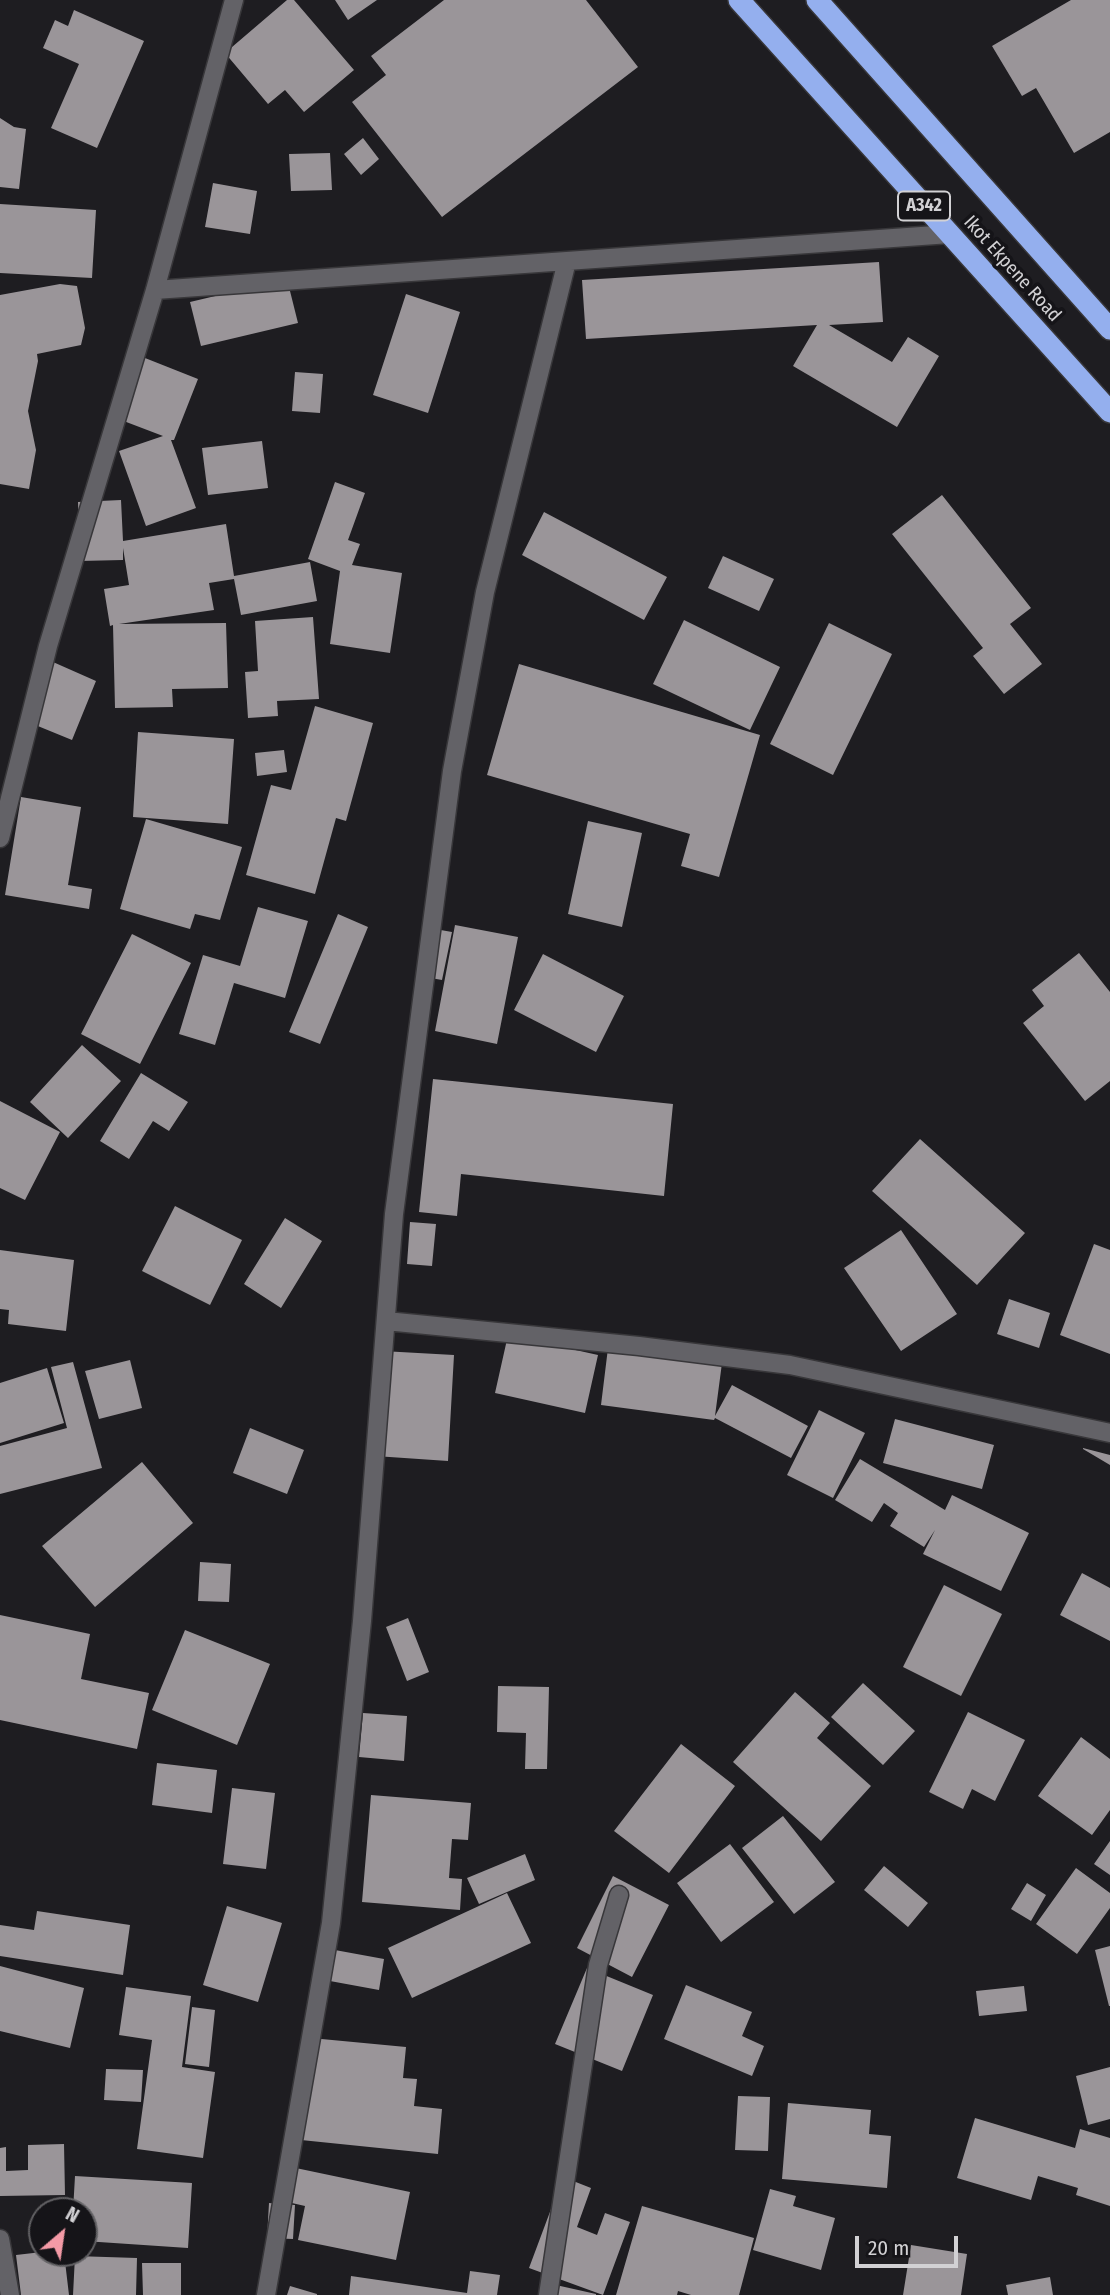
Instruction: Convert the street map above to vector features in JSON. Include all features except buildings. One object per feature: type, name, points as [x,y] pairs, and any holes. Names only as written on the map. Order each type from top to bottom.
[{"type":"highway","name":"Ikot Ekpene Road","points":[[739,0],[1110,412]]},
{"type":"highway","name":"Ikot Ekpene Road","points":[[817,0],[1110,329]]},
{"type":"street","points":[[0,838],[48,646],[155,290],[234,0]]},
{"type":"street","points":[[155,290],[950,234]]},
{"type":"street","points":[[266,2295],[331,1923],[362,1621],[394,1214],[452,771],[485,592],[566,261]]},
{"type":"street","points":[[386,1321],[639,1346],[790,1365],[1110,1433]]},
{"type":"street","points":[[548,2295],[598,1965],[620,1895]]},
{"type":"street","points":[[0,2239],[10,2295]]}]
